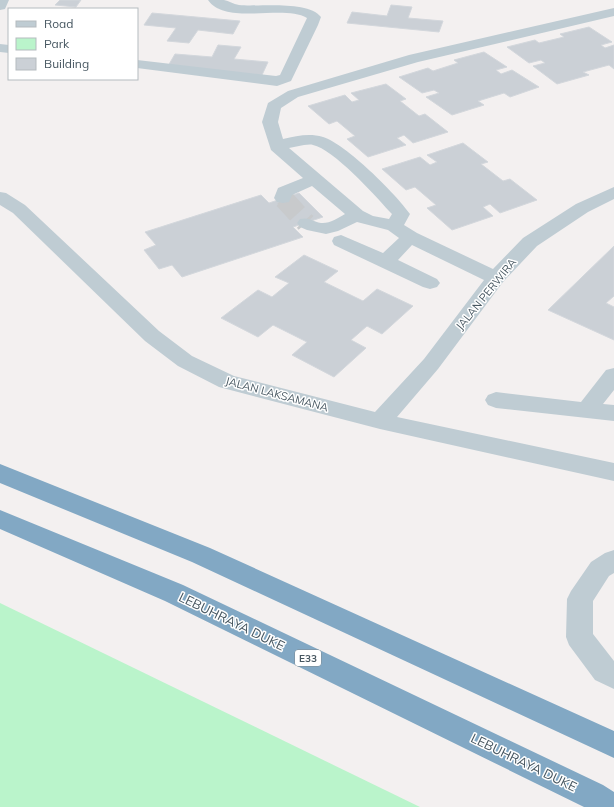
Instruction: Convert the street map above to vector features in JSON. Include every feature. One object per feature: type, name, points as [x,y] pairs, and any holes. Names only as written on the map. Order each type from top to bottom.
[{"type":"highway","points":[[0,473],[201,555],[614,745]]},
{"type":"highway","name":"LEBUHRAYA DUKE","points":[[0,519],[182,597],[592,795],[610,807]]},
{"type":"street","points":[[0,6],[2,0]]},
{"type":"street","points":[[138,64],[277,81],[286,78],[311,25],[314,17],[311,13],[293,8],[231,7],[218,3],[215,0]]},
{"type":"street","points":[[496,278],[410,237],[394,226],[367,220],[357,215],[277,146],[270,122],[274,106],[293,94],[414,58],[614,12]]},
{"type":"street","points":[[277,146],[303,140],[318,141],[332,148],[393,202],[401,214],[394,226]]},
{"type":"street","points":[[283,198],[284,192],[290,188],[315,179]]},
{"type":"street","name":"JALAN PERWIRA","points":[[380,421],[431,364],[496,278],[530,242],[582,208],[614,192]]},
{"type":"street","name":"JALAN LAKSAMANA","points":[[0,197],[19,209],[152,336],[185,362],[227,382],[380,421],[614,472]]},
{"type":"street","points":[[306,223],[315,228],[324,230],[357,215]]},
{"type":"street","points":[[384,261],[393,255],[410,237]]},
{"type":"street","points":[[341,241],[430,283]]},
{"type":"street","points":[[587,409],[614,375]]},
{"type":"street","points":[[496,400],[614,413]]},
{"type":"street","points":[[614,560],[600,569],[580,599],[579,637],[605,670],[614,677]]},
{"type":"green space","points":[[0,603],[420,807],[0,807]]},
{"type":"building","points":[[60,0],[81,0],[76,7],[55,5]]},
{"type":"building","points":[[391,5],[412,7],[408,18],[443,21],[439,32],[347,23],[352,12],[387,16]]},
{"type":"building","points":[[152,13],[240,21],[233,34],[198,30],[189,43],[167,41],[176,28],[144,25]]},
{"type":"building","points":[[589,27],[612,42],[601,45],[605,48],[614,45],[614,69],[609,65],[583,72],[589,75],[557,84],[533,66],[545,63],[541,60],[529,63],[507,47],[535,40],[539,43],[564,37],[560,34]]},
{"type":"building","points":[[218,45],[241,47],[234,59],[268,62],[262,75],[168,66],[175,54],[212,57]]},
{"type":"building","points":[[484,52],[507,67],[496,70],[501,74],[512,70],[539,87],[510,97],[504,93],[478,101],[484,105],[452,115],[426,97],[439,93],[434,90],[422,93],[399,77],[428,68],[433,71],[458,63],[454,60]]},
{"type":"building","points":[[386,84],[406,99],[400,101],[419,116],[425,114],[448,132],[413,143],[404,135],[397,138],[406,145],[368,157],[347,139],[355,136],[337,121],[329,124],[308,106],[345,95],[352,102],[359,100],[351,93]]},
{"type":"building","points":[[463,143],[488,162],[481,164],[503,181],[510,179],[537,200],[500,213],[490,204],[483,207],[493,216],[452,230],[427,208],[436,205],[415,187],[406,190],[382,169],[420,157],[430,165],[437,162],[427,155]]},
{"type":"building","points":[[299,193],[323,217],[293,227],[303,237],[182,277],[172,265],[159,269],[144,250],[156,245],[145,232],[261,195],[269,203]]},
{"type":"building","points":[[614,246],[614,296],[606,303],[614,307],[614,340],[548,310]]},
{"type":"building","points":[[304,255],[338,271],[324,282],[363,301],[377,289],[413,306],[382,334],[367,326],[351,340],[366,348],[334,377],[292,355],[307,342],[273,325],[258,337],[221,318],[258,290],[272,297],[289,283],[275,277]]},
{"type":"tunnel","points":[[284,199],[306,223]]}]
